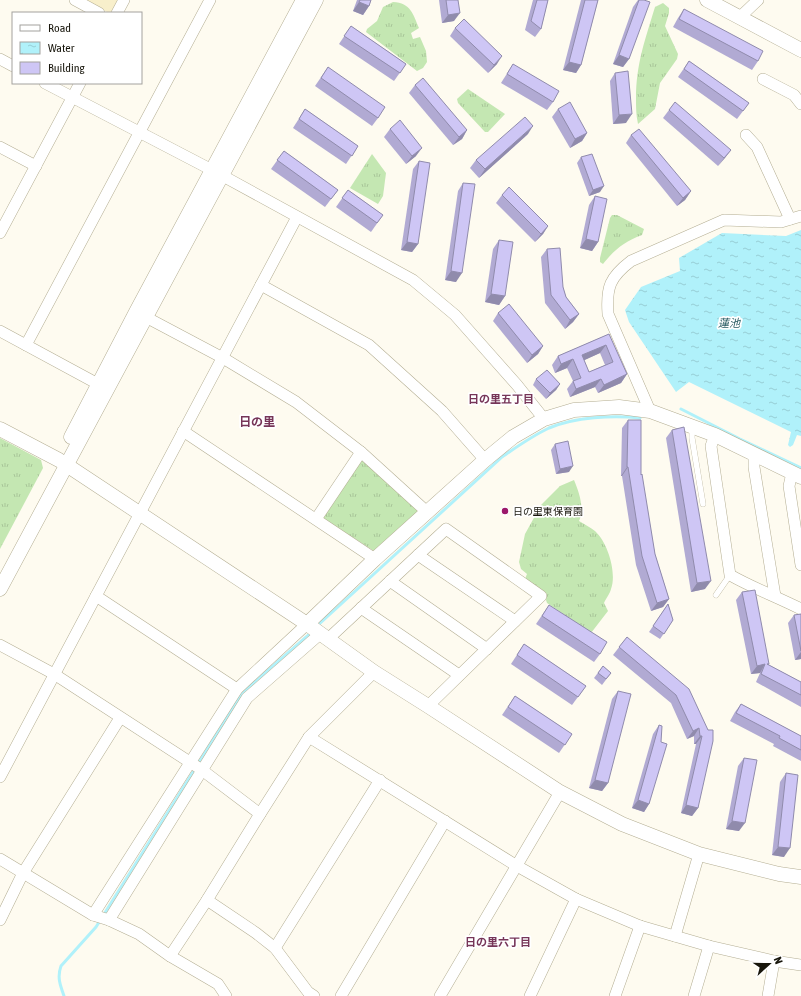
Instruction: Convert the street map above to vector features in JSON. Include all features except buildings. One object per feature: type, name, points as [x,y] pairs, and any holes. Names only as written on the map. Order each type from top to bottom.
[{"type":"street","points":[[75,0],[97,12]]},
{"type":"street","points":[[118,12],[124,0]]},
{"type":"street","points":[[26,345],[210,0]]},
{"type":"street","points":[[217,173],[303,0]]},
{"type":"street","points":[[0,589],[63,463],[141,314],[217,173],[316,0]]},
{"type":"street","points":[[707,0],[740,16],[801,50]]},
{"type":"street","points":[[740,16],[758,0]]},
{"type":"street","points":[[0,59],[12,65]]},
{"type":"street","points":[[763,79],[794,95],[801,104]]},
{"type":"street","points":[[47,84],[217,173],[413,280],[455,315],[517,385],[544,419]]},
{"type":"street","points":[[0,233],[80,84]]},
{"type":"street","points":[[746,135],[757,147],[790,219]]},
{"type":"street","points":[[0,147],[36,166]]},
{"type":"street","points":[[650,411],[608,314],[607,297],[611,283],[619,270],[631,261],[724,220],[781,222],[801,216]]},
{"type":"street","points":[[0,777],[182,431],[223,358],[297,217]]},
{"type":"street","points":[[261,285],[369,344],[442,411],[484,460]]},
{"type":"street","points":[[141,314],[223,358],[296,402],[360,452],[427,512]]},
{"type":"street","points":[[0,570],[63,463],[98,384],[141,314]]},
{"type":"street","points":[[0,331],[98,384]]},
{"type":"street","points":[[93,915],[237,688],[484,460],[512,436],[544,419],[574,410],[619,406],[650,411],[715,435],[796,475],[789,486],[801,564]]},
{"type":"street","points":[[0,429],[63,463],[307,624],[374,672],[560,792],[622,824],[699,854],[779,874],[801,877]]},
{"type":"street","points":[[182,431],[375,559]]},
{"type":"street","points":[[715,435],[711,446],[730,575],[757,590],[774,596],[801,609]]},
{"type":"street","points":[[316,519],[360,452]]},
{"type":"street","points":[[754,454],[754,467],[774,596]]},
{"type":"street","points":[[109,920],[247,698],[361,608],[446,528],[541,596],[428,706]]},
{"type":"street","points":[[418,555],[515,621]]},
{"type":"street","points":[[390,581],[487,649]]},
{"type":"street","points":[[96,596],[237,688]]},
{"type":"street","points":[[361,608],[459,675]]},
{"type":"street","points":[[0,645],[54,674],[189,763],[202,770],[260,814]]},
{"type":"street","points":[[170,956],[207,900],[309,737],[374,672]]},
{"type":"street","points":[[0,920],[23,873],[120,718]]},
{"type":"street","points":[[309,737],[517,866],[576,899],[640,926],[674,936],[709,946],[774,961],[801,965]]},
{"type":"street","points":[[275,948],[380,780]]},
{"type":"street","points":[[440,996],[560,792]]},
{"type":"street","points":[[340,996],[445,821]]},
{"type":"street","points":[[674,936],[699,854]]},
{"type":"street","points":[[0,859],[93,915],[109,920],[139,934],[170,956],[218,984],[226,996]]},
{"type":"street","points":[[530,996],[576,899]]},
{"type":"street","points":[[207,900],[256,932],[275,948],[308,992],[314,996]]},
{"type":"street","points":[[615,996],[640,926]]},
{"type":"street","points":[[694,996],[709,946]]},
{"type":"street","points":[[768,996],[774,961]]},
{"type":"lane","points":[[692,426],[692,438],[703,504]]},
{"type":"lane","points":[[716,595],[730,575]]},
{"type":"shaded area","points":[[85,0],[119,0],[113,11],[107,12]]},
{"type":"green space","points":[[393,2],[408,7],[419,28],[411,33],[413,39],[420,37],[426,51],[427,62],[423,68],[417,71],[366,32],[367,29],[377,21],[383,7]]},
{"type":"green space","points":[[663,3],[669,8],[665,26],[678,54],[677,59],[660,83],[655,109],[638,124],[636,114],[636,86],[639,63],[655,7]]},
{"type":"green space","points":[[468,89],[505,114],[488,132],[485,132],[458,103],[457,99]]},
{"type":"green space","points":[[372,154],[386,173],[383,196],[378,204],[350,188]]},
{"type":"green space","points":[[612,215],[617,215],[644,229],[642,235],[620,246],[603,264],[600,262],[600,258]]},
{"type":"green space","points":[[0,438],[41,460],[43,468],[0,549]]},
{"type":"green space","points":[[363,460],[417,508],[418,513],[374,551],[324,519],[322,515],[357,462]]},
{"type":"green space","points":[[574,480],[581,506],[581,516],[579,521],[600,536],[610,558],[613,575],[610,593],[604,603],[608,611],[591,633],[547,603],[547,594],[525,579],[527,574],[521,569],[519,562],[525,534],[541,505],[560,486]]},
{"type":"water","name":"蓮池","points":[[801,230],[801,436],[797,435],[793,445],[790,447],[788,445],[791,432],[689,382],[676,392],[629,322],[625,310],[641,287],[680,271],[679,258],[722,233],[786,236]]},
{"type":"waterway","points":[[681,409],[801,468]]},
{"type":"waterway","points":[[317,626],[502,457],[525,441],[549,428],[570,421],[606,417],[640,418]]},
{"type":"waterway","points":[[198,764],[243,692],[312,632]]},
{"type":"waterway","points":[[64,996],[59,977],[61,966],[96,927],[195,769]]},
{"type":"place","name":"日の里東保育園","points":[[505,511]]},
{"type":"district","name":"日の里五丁目","points":[[501,399]]},
{"type":"district","name":"日の里","points":[[257,422]]},
{"type":"district","name":"日の里六丁目","points":[[498,942]]}]
